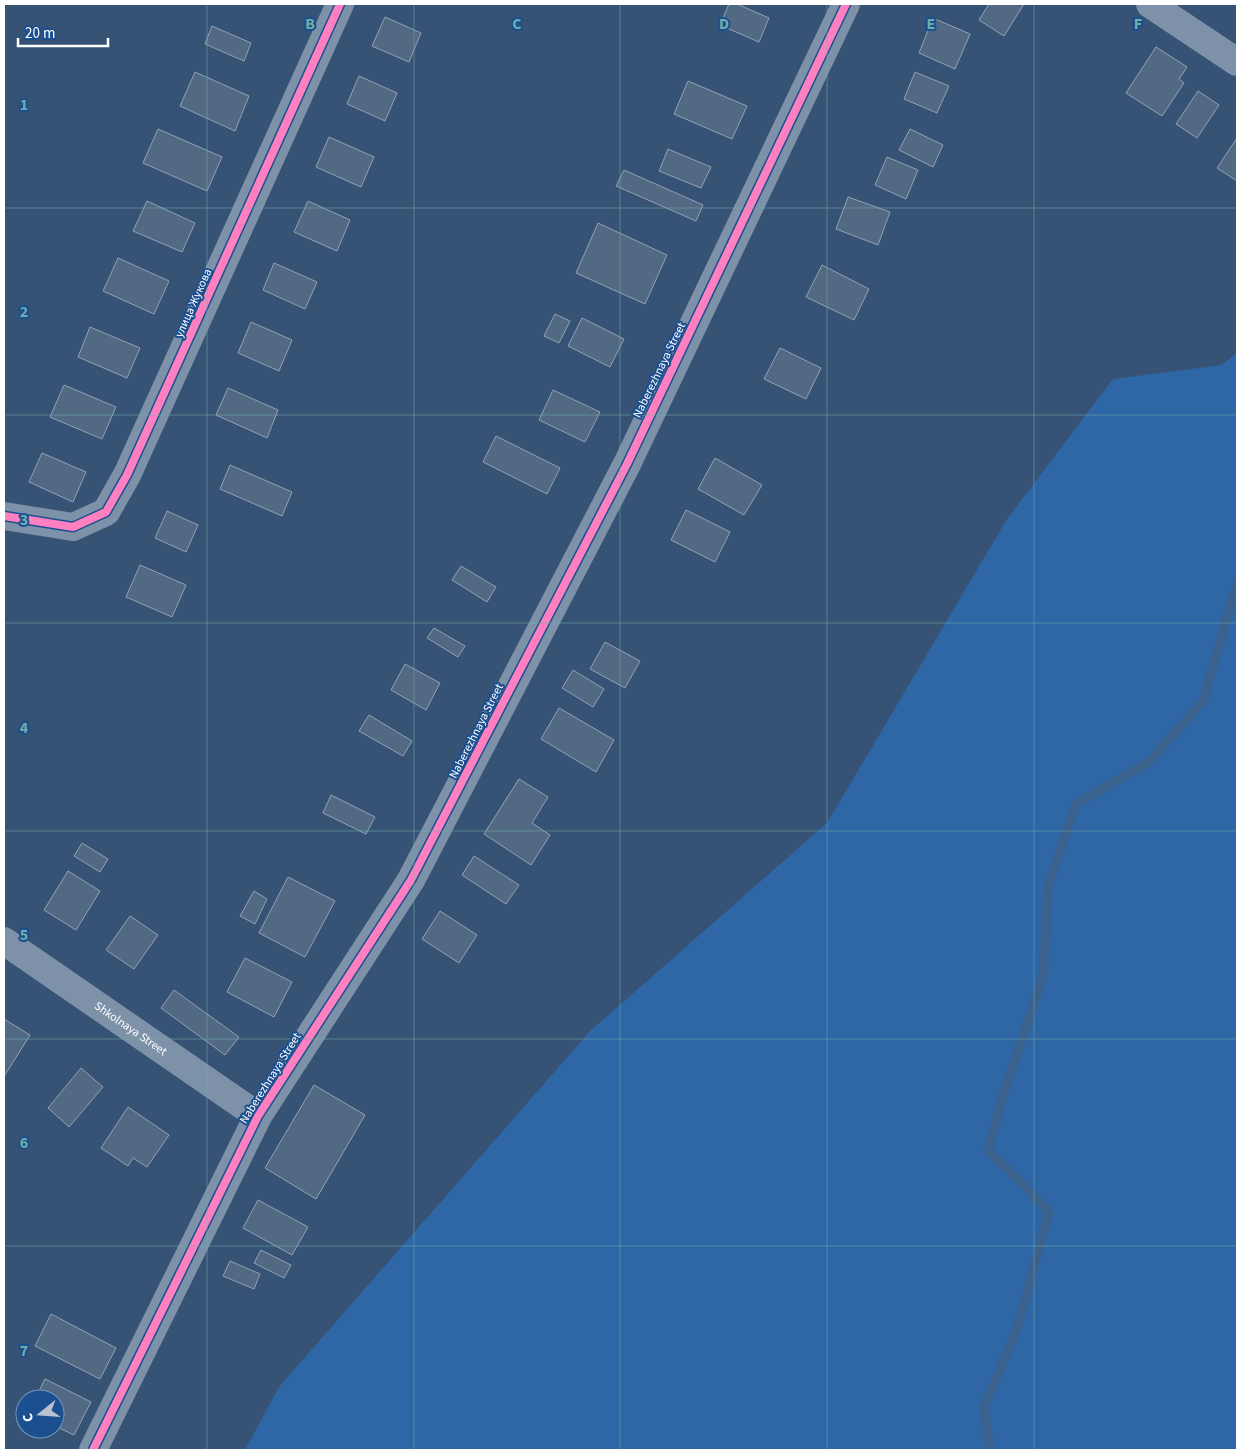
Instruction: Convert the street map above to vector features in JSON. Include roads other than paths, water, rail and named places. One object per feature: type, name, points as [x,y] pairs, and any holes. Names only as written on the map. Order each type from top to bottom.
[{"type":"street","name":"улица Жукова","points":[[4,516],[73,527],[106,512],[127,475],[340,4]]},
{"type":"street","name":"Naberezhnaya Street","points":[[93,1450],[258,1116],[411,880],[627,464],[846,4]]},
{"type":"street","points":[[1150,4],[1237,62]]},
{"type":"street","name":"Shkolnaya Street","points":[[4,941],[258,1116]]},
{"type":"waterway","points":[[990,1450],[984,1407],[1017,1329],[1049,1212],[988,1151],[1002,1099],[1043,977],[1048,886],[1076,804],[1149,762],[1203,701],[1237,583]]}]
